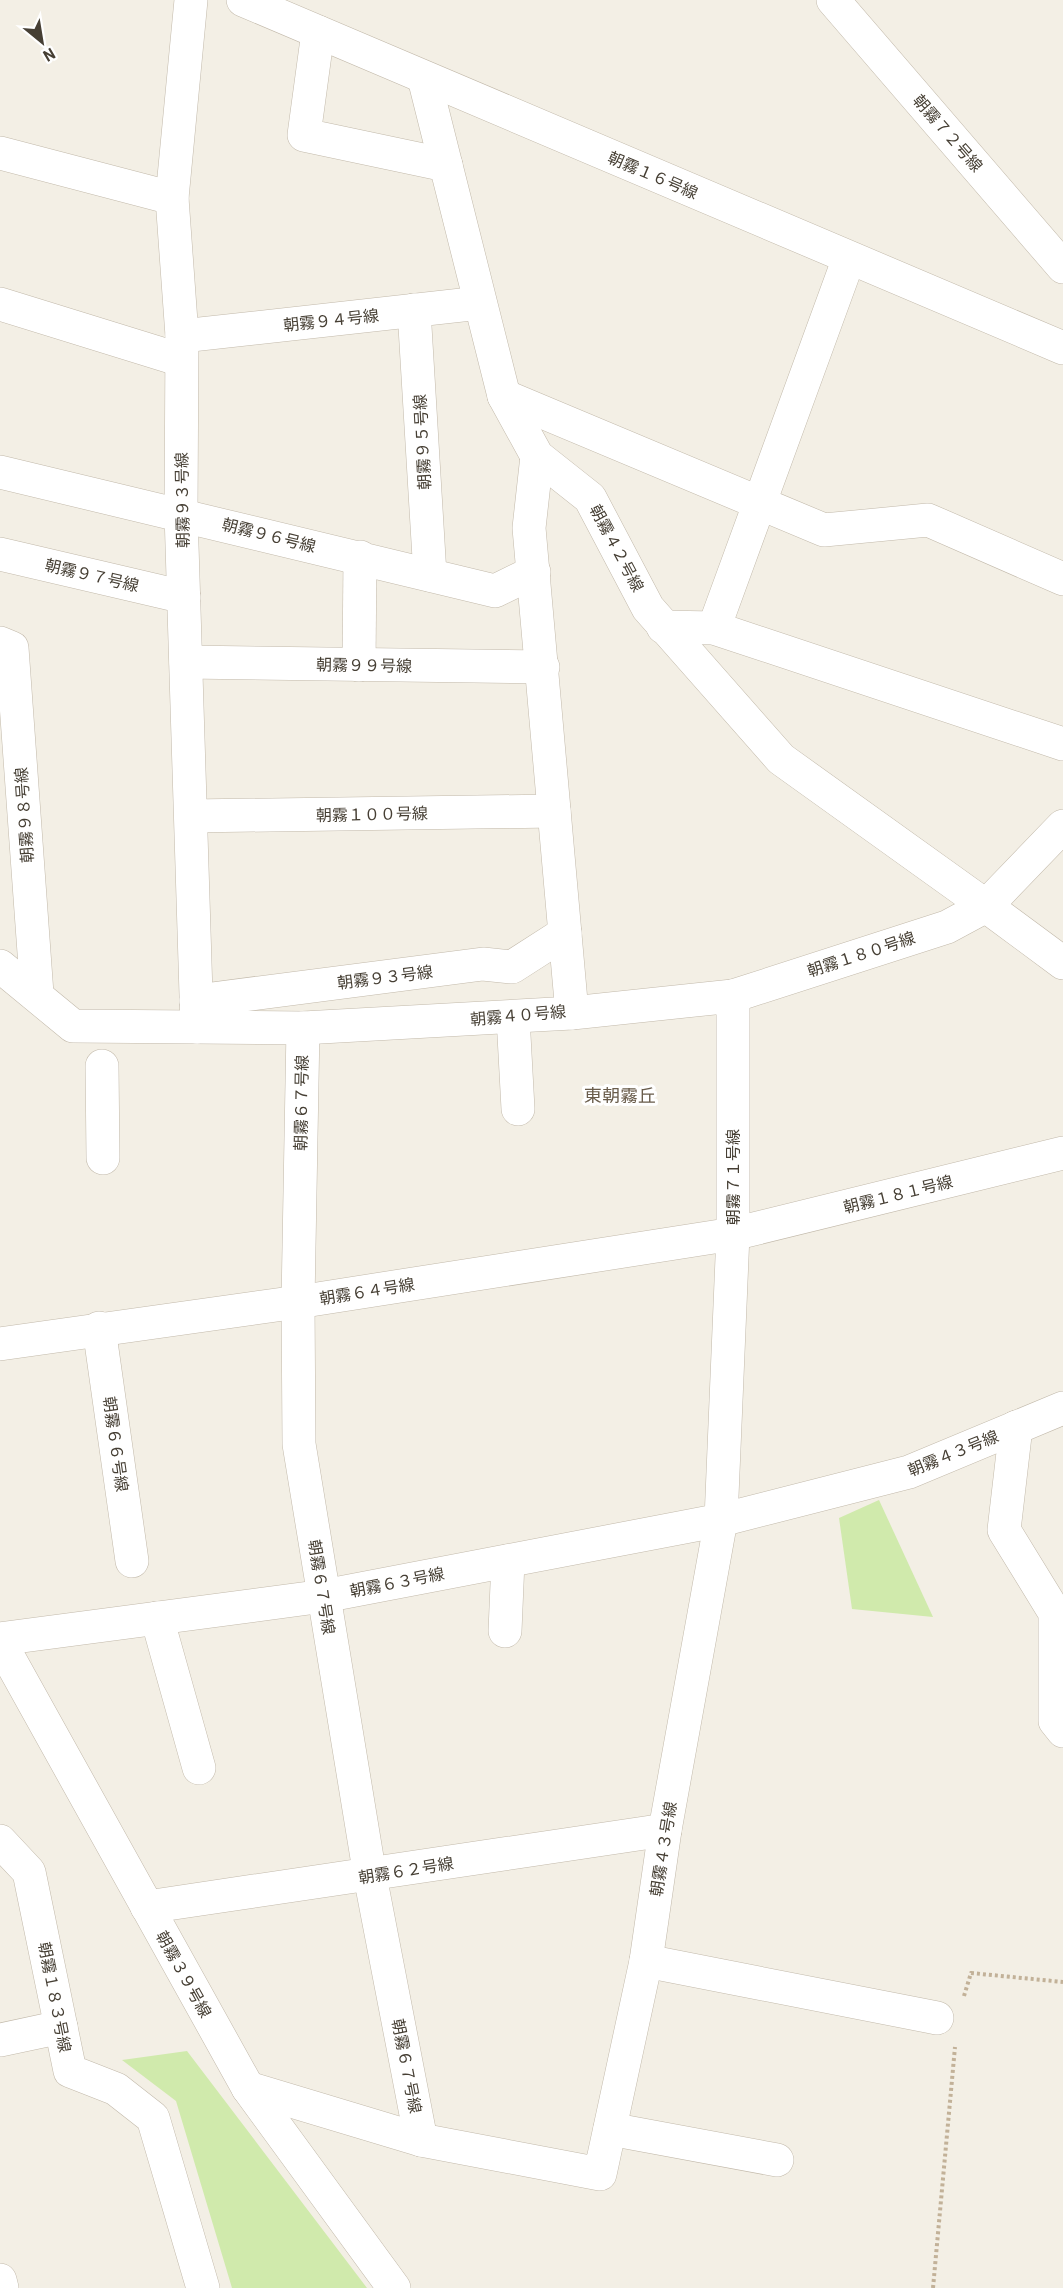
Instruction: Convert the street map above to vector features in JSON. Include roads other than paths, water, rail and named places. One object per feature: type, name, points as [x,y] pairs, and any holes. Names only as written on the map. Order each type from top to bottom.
[{"type":"street","name":"朝霧９３号線","points":[[191,0],[172,198],[181,348],[181,513],[197,1014],[483,964],[512,967],[565,933]]},
{"type":"street","name":"朝霧１６号線","points":[[243,0],[1063,348]]},
{"type":"street","name":"朝霧７２号線","points":[[833,0],[1063,267]]},
{"type":"street","points":[[318,32],[304,135],[446,165]]},
{"type":"street","name":"朝霧４２号線","points":[[424,78],[504,396],[537,456],[590,498],[648,608],[781,759],[986,906]]},
{"type":"street","points":[[0,153],[172,198]]},
{"type":"street","points":[[714,628],[758,502],[849,258]]},
{"type":"street","name":"朝霧９４号線","points":[[0,304],[181,348],[414,310],[480,303]]},
{"type":"street","name":"朝霧９５号線","points":[[414,310],[430,575]]},
{"type":"street","points":[[504,396],[824,530],[928,520],[1063,579]]},
{"type":"street","name":"朝霧４０号線","points":[[0,966],[37,994],[73,1026],[197,1014],[303,1028],[572,1013],[529,528],[537,456]]},
{"type":"street","name":"朝霧９６号線","points":[[0,471],[181,513],[495,591],[534,572]]},
{"type":"street","name":"朝霧９７号線","points":[[0,554],[184,597]]},
{"type":"street","points":[[359,664],[360,557]]},
{"type":"street","points":[[663,627],[714,628],[1063,744]]},
{"type":"street","name":"朝霧９８号線","points":[[0,643],[12,648],[37,994]]},
{"type":"street","name":"朝霧９９号線","points":[[186,662],[543,667]]},
{"type":"street","name":"朝霧１００号線","points":[[191,816],[554,812]]},
{"type":"street","points":[[1063,826],[986,906],[1063,963]]},
{"type":"street","name":"朝霧１８０号線","points":[[733,996],[947,927],[986,906]]},
{"type":"street","points":[[572,1013],[733,996]]},
{"type":"street","name":"朝霧７１号線","points":[[721,1520],[733,1234],[733,996]]},
{"type":"street","points":[[513,1017],[518,1109]]},
{"type":"street","name":"朝霧６７号線","points":[[303,1028],[298,1302],[299,1444],[370,1876],[421,2140]]},
{"type":"street","points":[[102,1066],[103,1158]]},
{"type":"street","name":"朝霧１８１号線","points":[[733,1234],[1063,1153]]},
{"type":"street","name":"朝霧６４号線","points":[[0,1344],[99,1328],[298,1302],[733,1234]]},
{"type":"street","name":"朝霧６６号線","points":[[99,1328],[132,1561]]},
{"type":"street","name":"朝霧４３号線","points":[[248,2088],[421,2140],[600,2174],[646,1961],[665,1830],[721,1520],[909,1472],[1063,1407]]},
{"type":"street","points":[[1016,1427],[1004,1530],[1055,1613],[1055,1721],[1063,1731]]},
{"type":"street","name":"朝霧６３号線","points":[[0,1641],[324,1596],[721,1520]]},
{"type":"street","points":[[505,1631],[508,1561]]},
{"type":"street","points":[[157,1618],[199,1767]]},
{"type":"street","name":"朝霧３９号線","points":[[0,1641],[248,2088],[394,2288]]},
{"type":"street","name":"朝霧６２号線","points":[[147,1907],[370,1876],[665,1830]]},
{"type":"street","name":"朝霧１８３号線","points":[[0,1841],[29,1872],[70,2071],[116,2089],[153,2118],[203,2288]]},
{"type":"street","points":[[646,1961],[947,2018]]},
{"type":"street","points":[[0,2040],[61,2027]]},
{"type":"street","points":[[610,2129],[777,2160]]},
{"type":"street","points":[[0,2280],[2,2288]]},
{"type":"district","name":"東朝霧丘","points":[[620,1096]]}]
